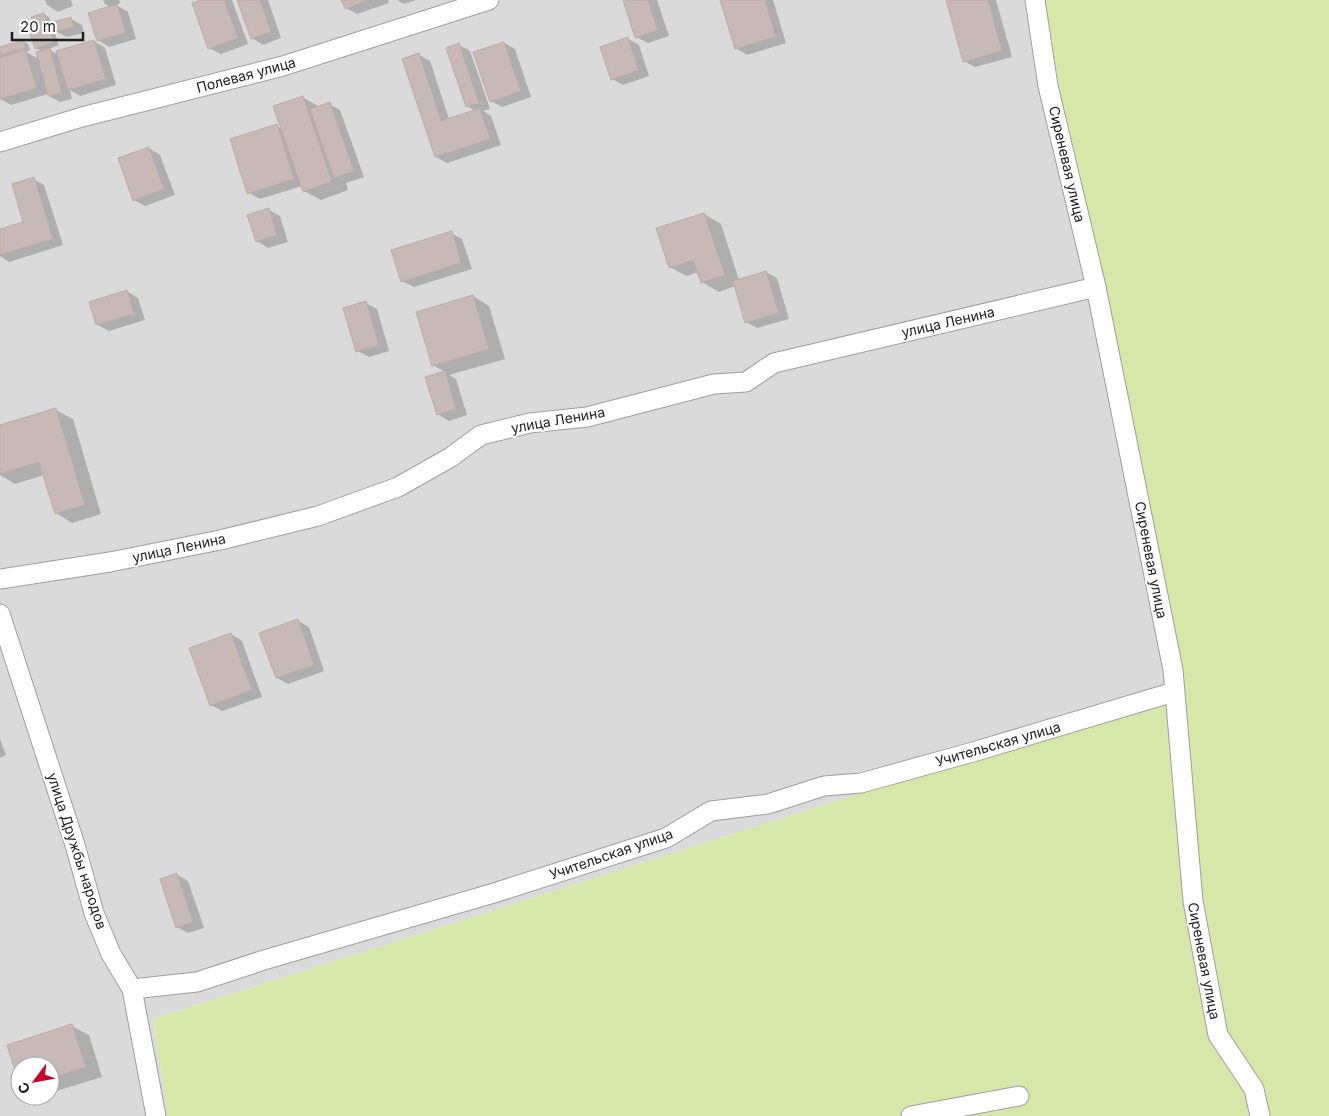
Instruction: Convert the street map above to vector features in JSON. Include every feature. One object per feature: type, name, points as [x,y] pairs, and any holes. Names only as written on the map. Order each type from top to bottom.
[{"type":"street","name":"Полевая улица","points":[[0,142],[82,117],[284,66],[489,0]]},
{"type":"street","name":"Сиреневая улица","points":[[1035,0],[1048,86],[1096,287],[1173,670],[1193,900],[1218,1035],[1254,1089],[1260,1116]]},
{"type":"street","name":"улица Ленина","points":[[0,579],[110,562],[220,540],[318,516],[398,488],[451,457],[481,435],[530,423],[587,417],[714,384],[746,382],[774,363],[1096,287]]},
{"type":"street","name":"улица Дружбы народов","points":[[0,614],[75,845],[94,913],[111,954],[132,989],[156,1116]]},
{"type":"street","name":"Учительская улица","points":[[132,989],[198,982],[264,960],[494,893],[666,838],[711,811],[768,804],[824,786],[861,782],[973,752],[1174,692]]},
{"type":"street","points":[[912,1116],[1020,1096]]},
{"type":"shaded area","points":[[0,0],[1043,0],[1169,695],[153,1019],[168,1116],[0,1116]]},
{"type":"green space","points":[[1043,0],[1329,0],[1329,1116],[168,1116],[153,1019],[1169,695]]},
{"type":"building","points":[[201,0],[224,0],[238,38],[208,49],[192,3]]},
{"type":"building","points":[[237,0],[260,0],[271,32],[251,39]]},
{"type":"building","points":[[341,0],[369,0],[345,9]]},
{"type":"building","points":[[623,0],[648,0],[658,30],[635,38]]},
{"type":"building","points":[[720,0],[765,0],[776,37],[735,49]]},
{"type":"building","points":[[946,0],[988,0],[1002,51],[963,62]]},
{"type":"building","points":[[117,4],[126,33],[97,41],[88,13]]},
{"type":"building","points":[[44,13],[54,42],[35,49],[30,34],[36,32],[31,17]]},
{"type":"building","points":[[71,17],[74,27],[55,32],[53,22]]},
{"type":"building","points":[[628,37],[639,70],[611,80],[600,47]]},
{"type":"building","points":[[23,40],[26,48],[0,55],[0,47]]},
{"type":"building","points":[[94,40],[106,79],[68,90],[56,51]]},
{"type":"building","points":[[504,42],[521,91],[490,102],[473,52]]},
{"type":"building","points":[[459,43],[479,103],[466,107],[446,48]]},
{"type":"building","points":[[50,48],[62,93],[48,96],[36,52]]},
{"type":"building","points":[[25,50],[37,88],[0,99],[0,58]]},
{"type":"building","points":[[419,53],[441,121],[480,108],[490,139],[435,157],[402,59]]},
{"type":"building","points":[[303,96],[332,181],[303,192],[273,106]]},
{"type":"building","points":[[330,102],[354,171],[334,178],[310,109]]},
{"type":"building","points":[[277,124],[294,179],[247,194],[230,139]]},
{"type":"building","points":[[149,147],[164,189],[133,201],[118,158]]},
{"type":"building","points":[[34,177],[53,239],[0,255],[0,229],[23,222],[12,184]]},
{"type":"building","points":[[269,208],[277,235],[256,242],[247,215]]},
{"type":"building","points":[[704,213],[725,275],[701,283],[693,260],[669,268],[656,228]]},
{"type":"building","points":[[452,231],[461,263],[401,282],[391,250]]},
{"type":"building","points":[[766,271],[779,313],[745,323],[733,281]]},
{"type":"building","points":[[127,290],[134,314],[96,325],[89,302]]},
{"type":"building","points":[[473,295],[489,349],[432,366],[416,312]]},
{"type":"building","points":[[366,301],[379,345],[356,352],[343,308]]},
{"type":"building","points":[[445,371],[456,409],[437,415],[425,377]]},
{"type":"building","points":[[56,408],[85,505],[55,514],[39,462],[0,474],[0,425]]},
{"type":"building","points":[[298,619],[314,665],[276,678],[259,633]]},
{"type":"building","points":[[231,633],[252,690],[210,706],[189,648]]},
{"type":"building","points":[[177,873],[193,922],[176,928],[160,879]]},
{"type":"building","points":[[72,1024],[86,1067],[60,1076],[60,1056],[10,1056],[7,1045]]}]
